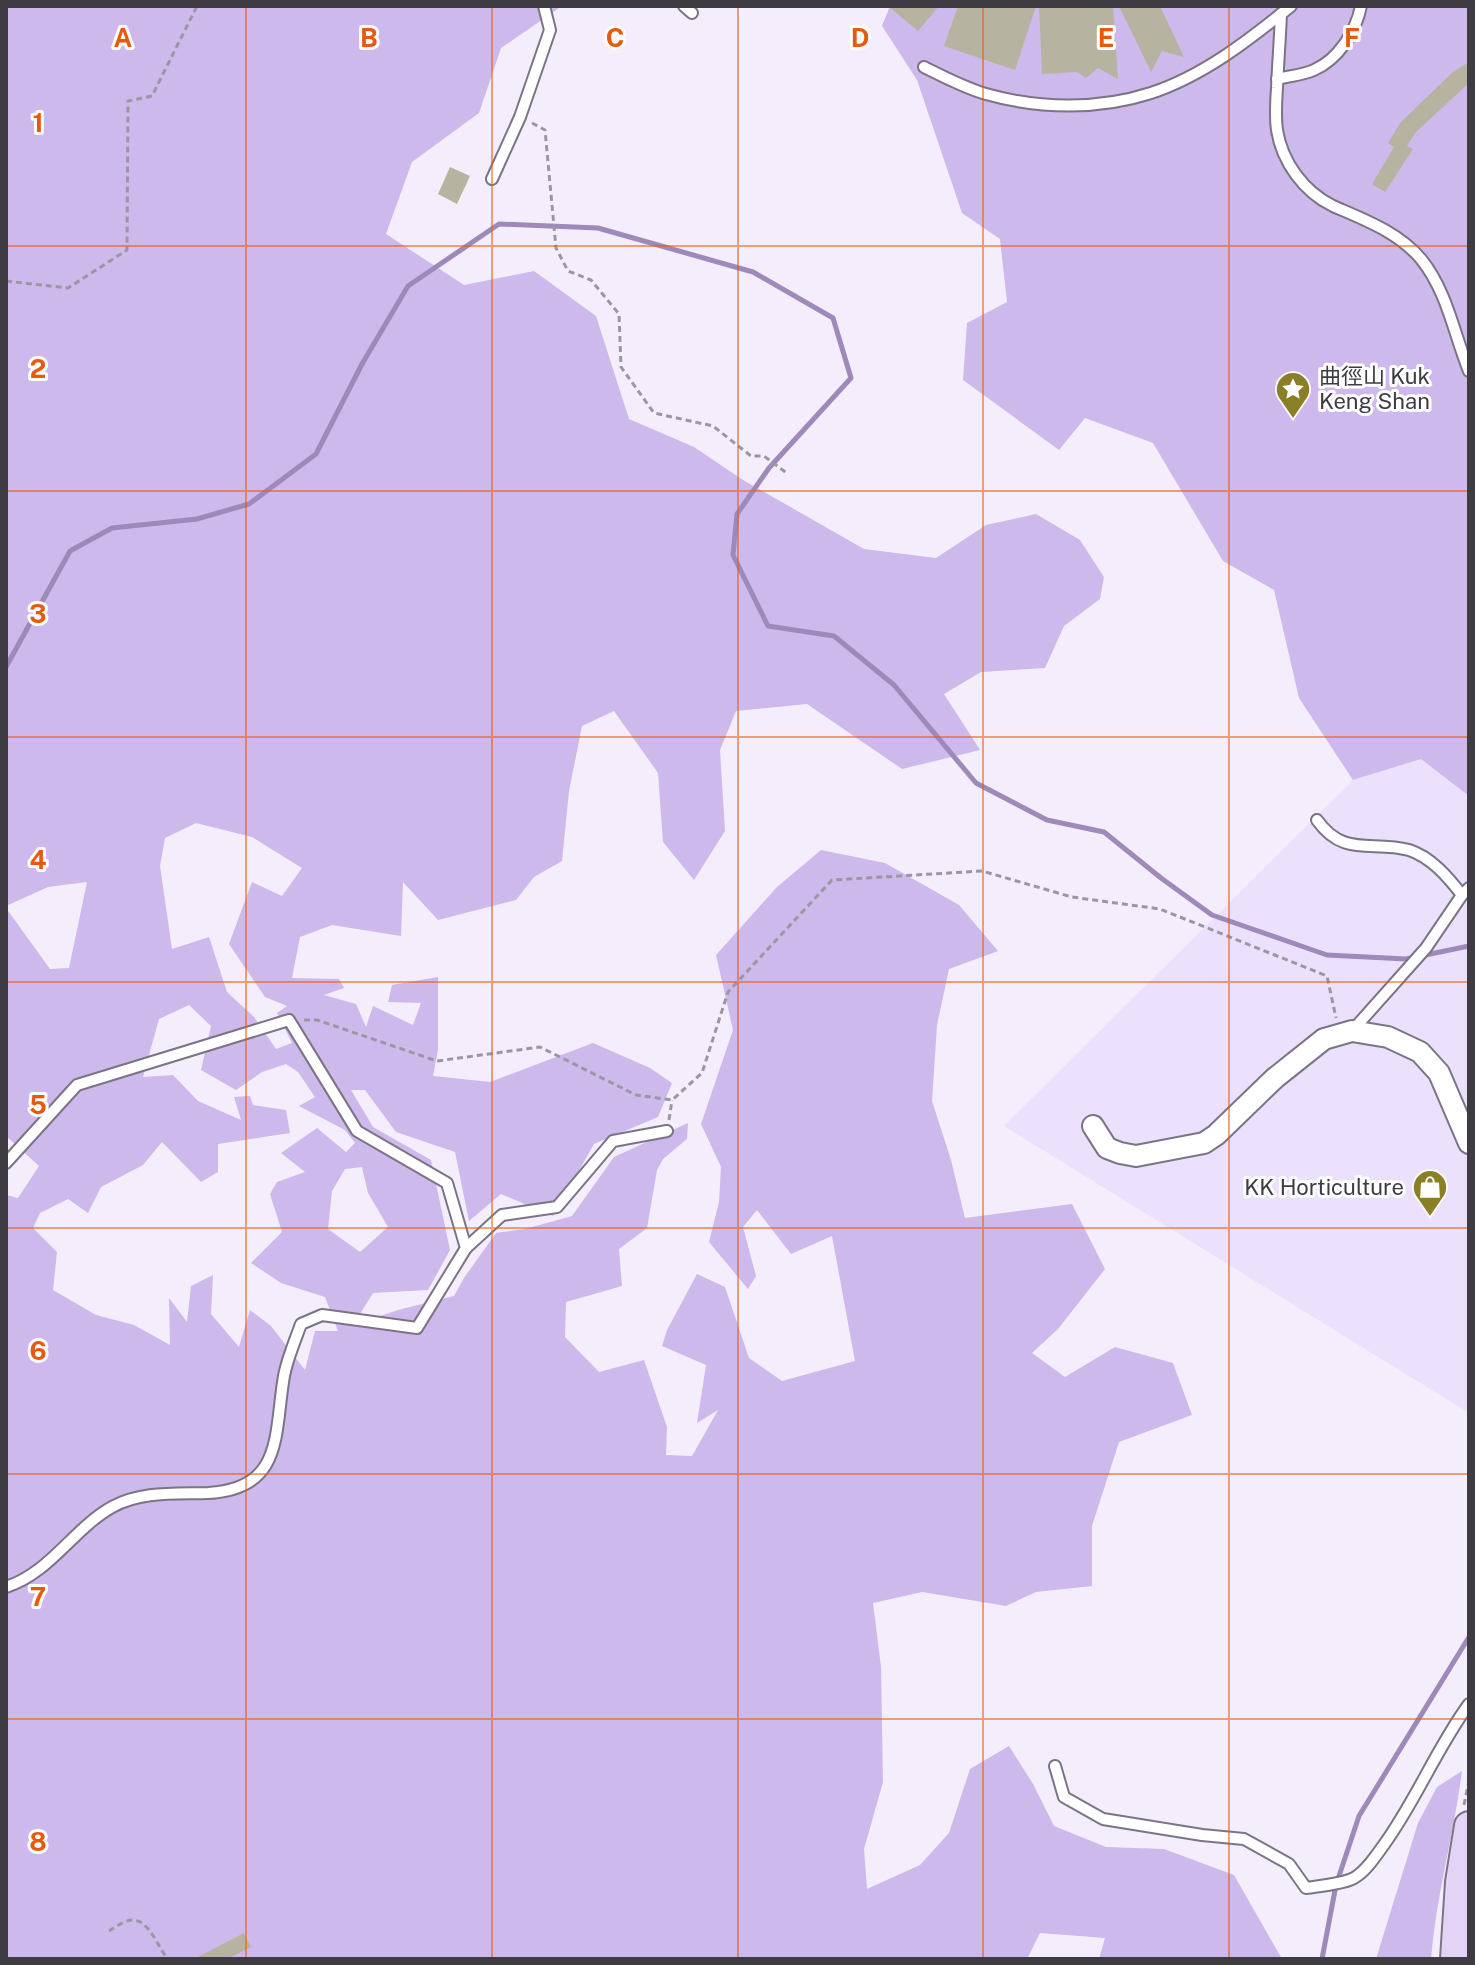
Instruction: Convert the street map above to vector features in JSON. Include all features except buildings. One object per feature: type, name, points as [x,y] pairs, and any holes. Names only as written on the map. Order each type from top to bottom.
[{"type":"main road","points":[[1455,1959],[1460,1882],[1469,1826]]},
{"type":"street","points":[[1093,1126],[1107,1148],[1136,1156],[1204,1143],[1275,1078],[1324,1039],[1346,1032],[1388,1037],[1420,1052],[1439,1073],[1469,1143]]},
{"type":"lane","points":[[492,179],[520,117],[550,30],[544,6]]},
{"type":"lane","points":[[924,67],[985,94],[1018,101],[1085,105],[1118,101],[1181,81],[1241,45],[1291,6]]},
{"type":"lane","points":[[1277,79],[1315,70],[1330,59],[1348,39],[1361,6]]},
{"type":"lane","points":[[1281,14],[1277,131],[1289,164],[1305,185],[1326,202],[1389,232],[1421,259],[1442,294],[1469,371]]},
{"type":"lane","points":[[1317,820],[1330,836],[1351,845],[1409,850],[1424,857],[1465,891],[1426,948],[1346,1032]]},
{"type":"lane","points":[[6,1163],[77,1085],[289,1020],[357,1131],[447,1183],[466,1248]]},
{"type":"lane","points":[[6,1587],[35,1573],[87,1524],[126,1500],[147,1495],[218,1492],[243,1486],[265,1467],[274,1449],[284,1373],[301,1324],[322,1315],[417,1328],[466,1248],[502,1215],[557,1207],[613,1141],[667,1131]]},
{"type":"lane","points":[[1055,1766],[1064,1797],[1103,1819],[1244,1839],[1289,1864],[1306,1888],[1352,1879],[1374,1858],[1469,1704]]},
{"type":"path","points":[[6,281],[68,288],[127,250],[128,101],[152,96],[197,6]]},
{"type":"path","points":[[520,117],[545,130],[556,248],[568,271],[591,280],[619,314],[621,367],[654,413],[713,426],[751,456],[764,456],[788,474]]},
{"type":"path","points":[[667,1131],[672,1100],[702,1073],[728,992],[832,880],[982,871],[1072,897],[1160,909],[1327,976],[1346,1032]]},
{"type":"path","points":[[289,1020],[317,1020],[437,1061],[540,1047],[636,1095],[672,1100]]},
{"type":"path","points":[[109,1931],[128,1920],[142,1923],[168,1959]]},
{"type":"shaded area","points":[[6,6],[562,6],[501,48],[479,113],[412,162],[386,234],[464,285],[534,271],[596,316],[629,419],[694,447],[743,480],[864,549],[936,558],[986,525],[1036,514],[1080,540],[1104,577],[1100,599],[1064,626],[1045,668],[981,672],[944,694],[980,750],[902,769],[807,704],[736,711],[720,750],[725,831],[694,880],[663,842],[658,773],[614,711],[582,726],[569,791],[562,861],[534,877],[516,900],[438,920],[403,882],[401,936],[332,925],[300,937],[292,978],[339,979],[344,988],[324,995],[356,1004],[366,1027],[373,1006],[413,1025],[421,1003],[388,1002],[392,985],[438,977],[438,1050],[433,1076],[490,1082],[593,1043],[650,1068],[672,1083],[658,1117],[594,1144],[553,1216],[501,1194],[469,1221],[455,1152],[396,1132],[365,1090],[351,1090],[373,1127],[431,1160],[450,1250],[428,1290],[373,1293],[353,1325],[454,1296],[496,1233],[525,1229],[572,1216],[614,1157],[688,1123],[687,1139],[663,1159],[657,1170],[647,1228],[619,1249],[622,1286],[566,1302],[565,1337],[599,1372],[644,1360],[667,1427],[666,1455],[692,1456],[718,1410],[697,1423],[706,1365],[662,1346],[667,1330],[697,1274],[725,1287],[749,1358],[782,1381],[855,1361],[832,1236],[791,1254],[757,1210],[743,1227],[756,1276],[748,1289],[709,1242],[719,1202],[721,1167],[701,1124],[733,1030],[716,955],[777,887],[821,850],[885,863],[959,905],[998,951],[949,969],[937,1025],[932,1101],[965,1218],[1072,1204],[1105,1269],[1058,1329],[1032,1353],[1065,1377],[1115,1347],[1173,1363],[1192,1415],[1119,1442],[1092,1526],[1092,1586],[1036,1592],[1006,1606],[922,1592],[873,1603],[881,1667],[883,1782],[864,1849],[867,1889],[920,1865],[949,1833],[970,1769],[1009,1746],[1054,1826],[1106,1847],[1164,1849],[1234,1875],[1282,1959],[1099,1959],[1105,1938],[1040,1933],[1027,1959],[6,1959],[6,1195],[18,1198],[39,1166],[6,1136],[6,908],[50,969],[69,968],[87,882],[48,887],[6,906]],"holes":[[[196,823],[252,837],[302,868],[282,896],[252,882],[229,944],[265,997],[287,1006],[277,1013],[292,1043],[276,1049],[254,1017],[227,992],[209,937],[172,949],[160,866],[165,838]],[[189,1005],[211,1026],[201,1070],[236,1090],[262,1072],[286,1064],[298,1072],[315,1097],[299,1106],[345,1130],[355,1143],[346,1152],[317,1128],[281,1153],[305,1172],[277,1182],[270,1194],[282,1232],[251,1263],[281,1283],[325,1297],[338,1331],[315,1331],[305,1370],[271,1326],[250,1310],[239,1347],[211,1314],[213,1275],[191,1286],[187,1322],[169,1298],[170,1345],[134,1325],[96,1315],[53,1290],[57,1252],[33,1228],[40,1213],[68,1199],[88,1213],[101,1187],[143,1165],[162,1142],[201,1182],[218,1172],[218,1144],[290,1133],[286,1110],[253,1105],[250,1096],[234,1097],[241,1120],[198,1101],[173,1075],[143,1077],[159,1019]],[[362,1167],[368,1193],[388,1227],[360,1252],[328,1229],[332,1191],[345,1169]]]},
{"type":"shaded area","points":[[890,6],[1469,6],[1469,796],[1421,759],[1353,780],[1299,698],[1274,590],[1223,561],[1153,443],[1085,418],[1059,450],[963,380],[967,323],[1007,302],[1000,239],[962,213],[917,80],[882,26]]},
{"type":"shaded area","points":[[1421,759],[1469,796],[1469,1413],[1004,1126],[1353,780]]},
{"type":"shaded area","points":[[1462,1771],[1431,1959],[1376,1959],[1418,1823],[1437,1787]]},
{"type":"waterway","points":[[6,667],[70,551],[112,528],[197,519],[249,504],[316,454],[362,364],[408,286],[499,224],[598,228],[753,272],[833,318],[851,378],[769,468],[737,514],[733,555],[768,626],[834,636],[894,685],[976,783],[1047,820],[1104,832],[1212,915],[1327,955],[1406,959],[1469,946]]},
{"type":"waterway","points":[[1322,1959],[1336,1885],[1359,1816],[1469,1637]]},
{"type":"place","name":"曲徑山 Kuk Keng Shan","points":[[1293,420]]},
{"type":"place","name":"KK Horticulture","points":[[1430,1218]]}]
